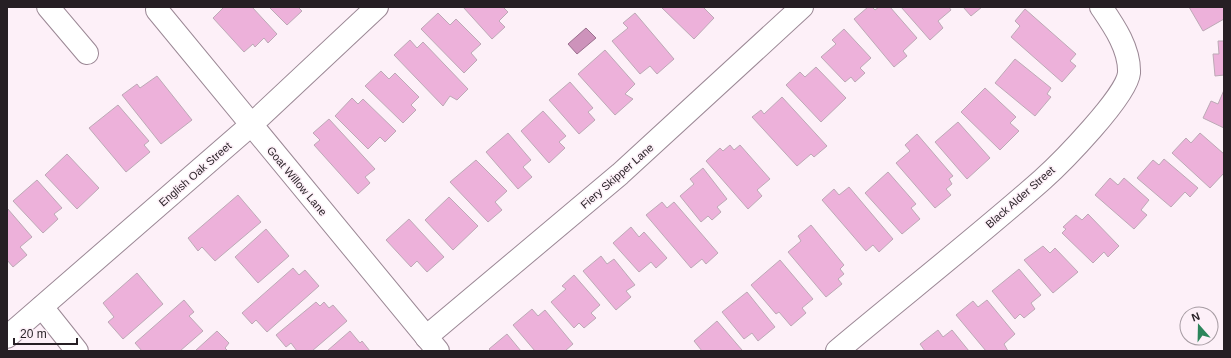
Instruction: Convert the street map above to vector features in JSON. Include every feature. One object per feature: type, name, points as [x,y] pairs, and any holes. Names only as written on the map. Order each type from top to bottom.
[{"type":"street","points":[[48,7],[87,53]]},
{"type":"street","name":"English Oak Street","points":[[7,336],[251,125],[377,7]]},
{"type":"street","name":"Fiery Skipper Lane","points":[[432,344],[802,7]]},
{"type":"street","name":"Black Alder Street","points":[[837,351],[1043,179],[1088,132],[1119,96],[1129,74],[1127,57],[1118,32],[1101,7]]},
{"type":"street","name":"Goat Willow Lane","points":[[157,10],[432,344]]},
{"type":"street","points":[[42,307],[77,351]]},
{"type":"shaded area","points":[[586,28],[596,38],[577,54],[568,44]]},
{"type":"building","points":[[224,7],[252,7],[277,34],[268,43],[264,38],[255,47],[253,44],[244,52],[213,18]]},
{"type":"building","points":[[269,7],[298,7],[302,11],[287,25]]},
{"type":"building","points":[[463,7],[503,7],[508,12],[499,21],[505,27],[492,39]]},
{"type":"building","points":[[661,7],[703,7],[714,18],[694,39]]},
{"type":"building","points":[[868,7],[872,7],[875,10],[879,7],[890,7],[917,38],[903,51],[907,56],[894,67],[854,19]]},
{"type":"building","points":[[901,7],[949,7],[951,10],[938,21],[943,28],[930,40]]},
{"type":"building","points":[[963,7],[982,7],[971,16]]},
{"type":"building","points":[[1189,7],[1224,7],[1224,19],[1203,31]]},
{"type":"building","points":[[1025,9],[1076,54],[1070,61],[1076,66],[1062,82],[1011,37],[1020,26],[1015,21]]},
{"type":"building","points":[[438,13],[450,25],[456,19],[481,44],[471,53],[477,60],[464,73],[421,29]]},
{"type":"building","points":[[635,13],[674,59],[657,74],[650,66],[640,74],[612,41],[628,28],[623,23]]},
{"type":"building","points":[[844,29],[871,58],[860,68],[865,73],[855,82],[851,77],[845,82],[821,57],[836,44],[832,40]]},
{"type":"building","points":[[410,40],[417,48],[423,42],[468,89],[457,100],[450,96],[443,106],[394,55]]},
{"type":"building","points":[[1218,41],[1224,41],[1224,75],[1215,76],[1213,54],[1219,54]]},
{"type":"building","points":[[605,50],[635,84],[625,94],[633,99],[615,115],[578,74]]},
{"type":"building","points":[[1015,59],[1051,88],[1047,94],[1051,97],[1035,116],[995,83]]},
{"type":"building","points":[[816,67],[846,98],[821,122],[786,85],[800,72],[805,77]]},
{"type":"building","points":[[381,71],[389,79],[395,73],[419,97],[411,105],[416,110],[403,123],[365,86]]},
{"type":"building","points":[[157,76],[192,120],[161,144],[122,95],[137,84],[140,88]]},
{"type":"building","points":[[570,82],[593,108],[588,112],[595,120],[579,134],[549,100]]},
{"type":"building","points":[[985,88],[1016,117],[1010,123],[1019,131],[1000,150],[961,112]]},
{"type":"building","points":[[1224,90],[1224,128],[1203,118],[1211,101],[1218,104]]},
{"type":"building","points":[[782,97],[827,146],[814,157],[811,154],[797,166],[752,117],[761,110],[764,114]]},
{"type":"building","points":[[352,98],[358,104],[363,99],[396,131],[385,142],[380,137],[368,149],[335,116]]},
{"type":"building","points":[[118,105],[149,141],[144,145],[150,152],[126,172],[89,128]]},
{"type":"building","points":[[543,111],[566,136],[559,142],[565,148],[549,163],[521,131]]},
{"type":"building","points":[[329,119],[375,169],[365,177],[370,183],[358,194],[314,145],[320,140],[313,133]]},
{"type":"building","points":[[958,122],[990,158],[967,179],[935,142]]},
{"type":"building","points":[[508,133],[531,160],[523,167],[532,177],[518,189],[486,152]]},
{"type":"building","points":[[1200,133],[1224,154],[1224,173],[1210,188],[1172,153],[1186,138],[1191,143]]},
{"type":"building","points":[[917,134],[953,176],[949,179],[952,184],[946,189],[951,195],[935,208],[896,163],[910,151],[905,145]]},
{"type":"building","points":[[730,145],[734,150],[740,145],[770,179],[757,190],[762,196],[748,209],[706,161],[720,148],[723,151]]},
{"type":"building","points":[[67,154],[99,188],[77,209],[45,175]]},
{"type":"building","points":[[1164,159],[1198,188],[1190,197],[1185,192],[1171,207],[1137,178],[1153,160],[1159,165]]},
{"type":"building","points":[[476,160],[507,191],[495,202],[502,210],[488,222],[450,182]]},
{"type":"building","points":[[703,168],[727,199],[717,207],[721,212],[712,220],[708,216],[701,222],[680,196],[694,184],[690,179]]},
{"type":"building","points":[[888,172],[916,204],[911,208],[920,219],[902,234],[865,193]]},
{"type":"building","points":[[1110,178],[1118,185],[1124,178],[1149,200],[1141,210],[1147,215],[1134,229],[1095,195]]},
{"type":"building","points":[[37,180],[62,208],[54,214],[58,219],[43,233],[13,201]]},
{"type":"building","points":[[849,187],[893,239],[879,252],[873,245],[866,251],[822,200],[834,189],[839,195]]},
{"type":"building","points":[[238,195],[261,222],[215,261],[202,247],[198,251],[188,238]]},
{"type":"building","points":[[449,197],[478,226],[453,250],[425,220]]},
{"type":"building","points":[[662,202],[667,208],[674,202],[718,253],[706,264],[702,259],[691,268],[646,215]]},
{"type":"building","points":[[7,208],[32,237],[20,247],[27,255],[13,267],[7,260]]},
{"type":"building","points":[[1088,214],[1119,246],[1108,257],[1104,252],[1093,263],[1062,233],[1066,229],[1063,227],[1076,215],[1082,220]]},
{"type":"building","points":[[409,219],[444,257],[427,272],[417,261],[411,267],[386,240]]},
{"type":"building","points":[[811,225],[844,265],[840,269],[844,274],[838,279],[842,284],[826,297],[788,252],[801,241],[798,236]]},
{"type":"building","points":[[631,227],[639,237],[644,232],[667,258],[656,268],[651,262],[639,272],[613,243]]},
{"type":"building","points":[[266,229],[289,256],[258,283],[235,257]]},
{"type":"building","points":[[1043,246],[1050,253],[1055,248],[1078,272],[1053,293],[1024,260]]},
{"type":"building","points":[[601,256],[607,264],[614,259],[635,285],[626,291],[631,297],[616,310],[583,271]]},
{"type":"building","points":[[780,260],[813,299],[802,308],[806,313],[791,326],[779,312],[776,314],[751,285]]},
{"type":"building","points":[[293,268],[299,275],[305,270],[319,286],[267,332],[256,320],[252,324],[242,313]]},
{"type":"building","points":[[1019,269],[1041,295],[1031,303],[1035,309],[1024,318],[1020,314],[1015,319],[992,291]]},
{"type":"building","points":[[137,273],[163,304],[123,339],[108,322],[114,317],[103,303]]},
{"type":"building","points":[[574,275],[600,305],[591,313],[596,318],[584,328],[579,323],[574,328],[551,302],[566,289],[562,286]]},
{"type":"building","points":[[747,292],[775,327],[758,341],[752,333],[744,339],[722,312]]},
{"type":"building","points":[[184,300],[194,312],[189,316],[203,331],[180,351],[142,351],[135,343]]},
{"type":"building","points":[[987,300],[1015,334],[1004,344],[1008,351],[986,351],[956,315],[973,301],[978,307]]},
{"type":"building","points":[[316,302],[320,306],[324,302],[329,308],[333,305],[347,321],[312,351],[297,351],[291,343],[286,347],[276,335]]},
{"type":"building","points":[[532,309],[538,316],[545,310],[573,344],[565,351],[535,351],[513,325]]},
{"type":"building","points":[[717,321],[742,350],[741,351],[702,351],[694,341]]},
{"type":"building","points":[[938,330],[943,337],[952,330],[969,351],[925,351],[920,344]]},
{"type":"building","points":[[217,331],[229,343],[225,348],[228,351],[195,351]]},
{"type":"building","points":[[350,331],[360,343],[362,341],[370,351],[327,351]]},
{"type":"building","points":[[507,334],[521,351],[491,351],[489,349]]}]
